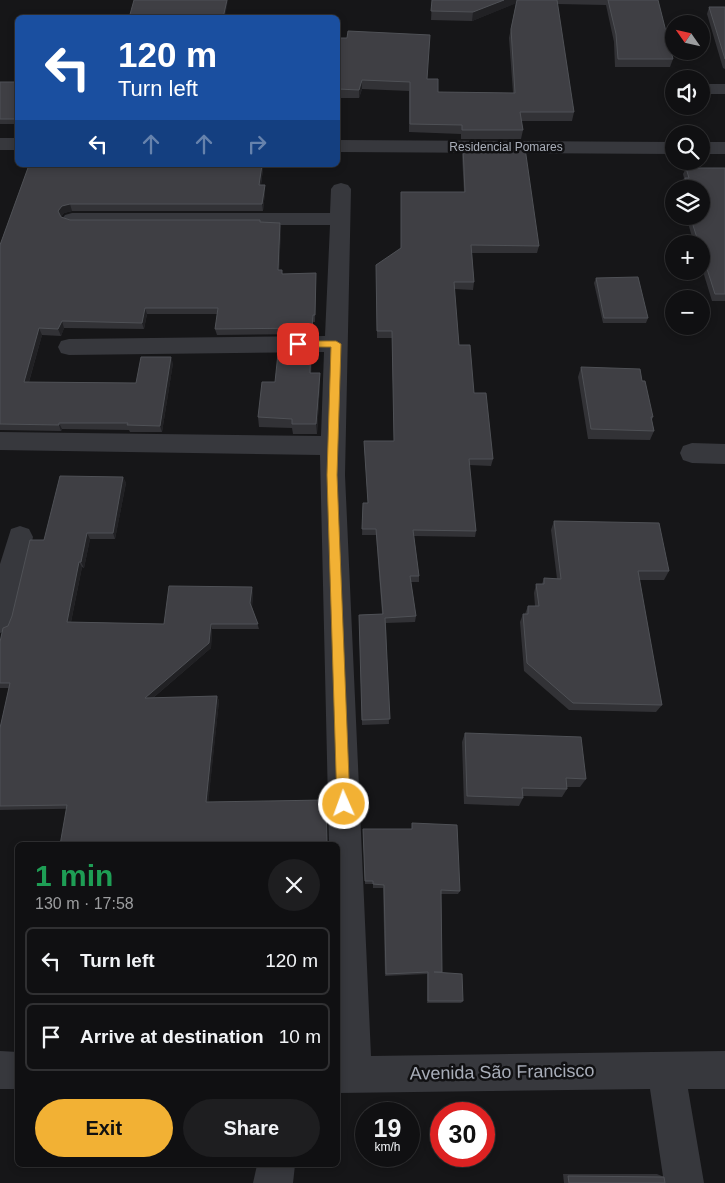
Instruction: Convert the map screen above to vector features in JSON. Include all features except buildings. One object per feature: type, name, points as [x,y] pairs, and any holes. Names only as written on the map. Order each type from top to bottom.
[{"type":"street","points":[[710,89],[725,89]]},
{"type":"street","points":[[0,144],[15,144]]},
{"type":"street","name":"Residencial Pomares","points":[[340,146],[665,148]]},
{"type":"street","points":[[710,148],[725,148]]},
{"type":"street","points":[[340,842],[332,475],[341,189]]},
{"type":"street","points":[[72,219],[340,219]]},
{"type":"street","points":[[69,347],[336,344]]},
{"type":"street","points":[[0,441],[333,446]]},
{"type":"street","points":[[692,453],[725,454]]},
{"type":"street","points":[[0,621],[20,537]]},
{"type":"street","points":[[340,844],[345,1075]]},
{"type":"street","points":[[0,1070],[15,1071]]},
{"type":"street","points":[[666,1070],[684,1183]]},
{"type":"street","name":"Avenida São Francisco","points":[[345,1075],[725,1070]]},
{"type":"street","points":[[273,1183],[276,1167]]},
{"type":"route","points":[[298,344],[336,344],[332,475],[344,804]]}]
